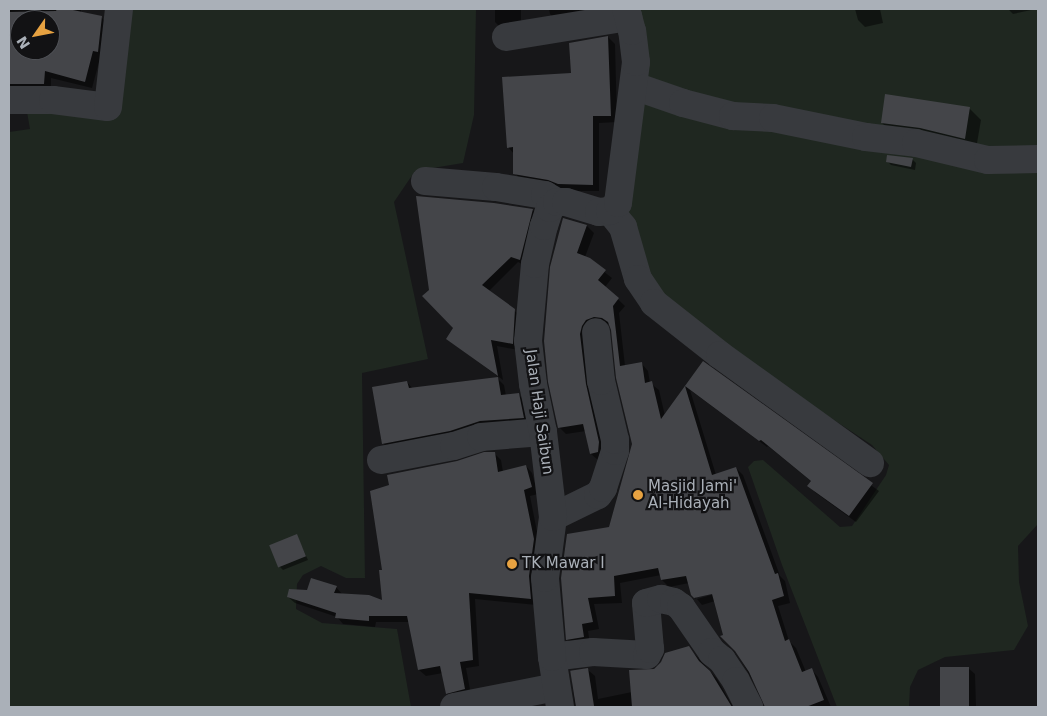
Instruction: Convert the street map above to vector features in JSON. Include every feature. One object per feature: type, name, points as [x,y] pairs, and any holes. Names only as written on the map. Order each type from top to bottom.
[{"type":"street","points":[[9,100],[53,100],[108,107],[119,9]]},
{"type":"street","points":[[425,181],[503,188],[545,195],[557,202],[566,202],[599,212],[610,211],[618,202],[634,86],[634,44],[627,13],[506,37]]},
{"type":"street","points":[[634,86],[683,103],[733,116],[773,118],[866,137],[916,143],[988,160],[1038,159]]},
{"type":"street","name":"Jalan Haji Saibun","points":[[557,202],[550,208],[535,264],[528,341],[533,384],[543,432],[553,517],[545,578],[552,657],[558,697]]},
{"type":"street","points":[[610,211],[622,227],[638,278],[654,304],[720,355],[870,462]]},
{"type":"street","points":[[553,517],[598,495],[603,488],[615,451],[615,440],[601,381],[596,332]]},
{"type":"street","points":[[381,460],[454,446],[481,437],[543,432]]},
{"type":"street","points":[[552,657],[593,652],[647,655],[650,649],[646,603],[661,600],[674,602],[681,607],[712,652],[722,660],[736,681],[749,707]]},
{"type":"street","points":[[454,707],[558,697]]},
{"type":"shaded area","points":[[121,9],[476,9],[474,115],[463,163],[415,171],[394,202],[428,359],[362,373],[365,578],[346,578],[321,566],[303,575],[297,584],[296,609],[322,623],[397,629],[411,707],[9,707],[9,132],[30,129],[26,106],[108,109]]},
{"type":"shaded area","points":[[633,9],[1038,9],[1038,524],[1018,546],[1019,582],[1028,626],[1014,650],[945,657],[918,670],[910,687],[909,707],[837,707],[782,565],[748,467],[754,461],[763,460],[840,527],[852,526],[886,475],[889,465],[872,445],[657,304],[628,214]]},
{"type":"building","points":[[57,9],[68,9],[102,16],[98,52],[93,51],[85,82],[45,71],[44,84],[9,84],[9,12],[10,60],[60,60],[60,10]]},
{"type":"building","points":[[608,36],[611,116],[593,116],[593,185],[558,184],[548,180],[513,174],[513,147],[507,148],[502,77],[571,73],[569,43]]},
{"type":"building","points":[[885,94],[970,107],[965,139],[920,128],[881,123]]},
{"type":"building","points":[[887,155],[913,158],[911,167],[886,162]]},
{"type":"building","points":[[416,196],[494,203],[533,209],[520,260],[511,257],[482,285],[515,309],[513,344],[491,340],[498,376],[446,339],[453,328],[422,296],[429,290]]},
{"type":"building","points":[[563,218],[587,225],[577,253],[590,258],[606,270],[598,280],[619,298],[613,306],[620,366],[642,362],[645,383],[652,381],[661,419],[703,361],[873,483],[849,516],[807,486],[811,481],[761,440],[759,441],[685,386],[712,475],[736,467],[775,574],[778,573],[784,596],[772,600],[785,641],[789,639],[802,672],[812,668],[824,700],[806,707],[765,707],[749,672],[735,651],[720,636],[723,635],[712,594],[694,598],[691,595],[686,576],[661,580],[658,568],[614,576],[615,596],[588,598],[593,622],[582,624],[584,637],[566,640],[561,578],[567,534],[609,527],[632,444],[616,378],[611,330],[608,322],[602,318],[594,317],[586,320],[580,334],[586,384],[599,442],[598,452],[590,454],[583,424],[558,428],[548,382],[544,341],[550,267]]},
{"type":"building","points":[[498,377],[501,395],[519,393],[524,418],[480,421],[450,431],[382,444],[372,387],[407,381],[409,388]]},
{"type":"building","points":[[484,452],[495,452],[498,472],[526,465],[532,487],[524,490],[534,539],[529,576],[531,599],[469,593],[473,660],[460,662],[465,689],[446,694],[440,666],[418,670],[407,616],[369,616],[369,621],[335,618],[336,613],[287,597],[289,589],[307,590],[311,578],[337,586],[334,593],[369,595],[382,600],[379,570],[382,570],[370,491],[389,485],[387,475],[457,461]]},
{"type":"building","points":[[297,534],[306,556],[278,567],[269,545]]},
{"type":"building","points":[[689,646],[699,661],[710,671],[732,707],[632,707],[629,670],[654,669],[661,662],[665,653]]},
{"type":"building","points":[[940,667],[969,667],[969,707],[940,707]]},
{"type":"building","points":[[588,668],[594,707],[576,707],[570,671]]},
{"type":"place","name":"Masjid Jami' Al-Hidayah","points":[[638,495]]},
{"type":"place","name":"TK Mawar I","points":[[512,564]]}]
